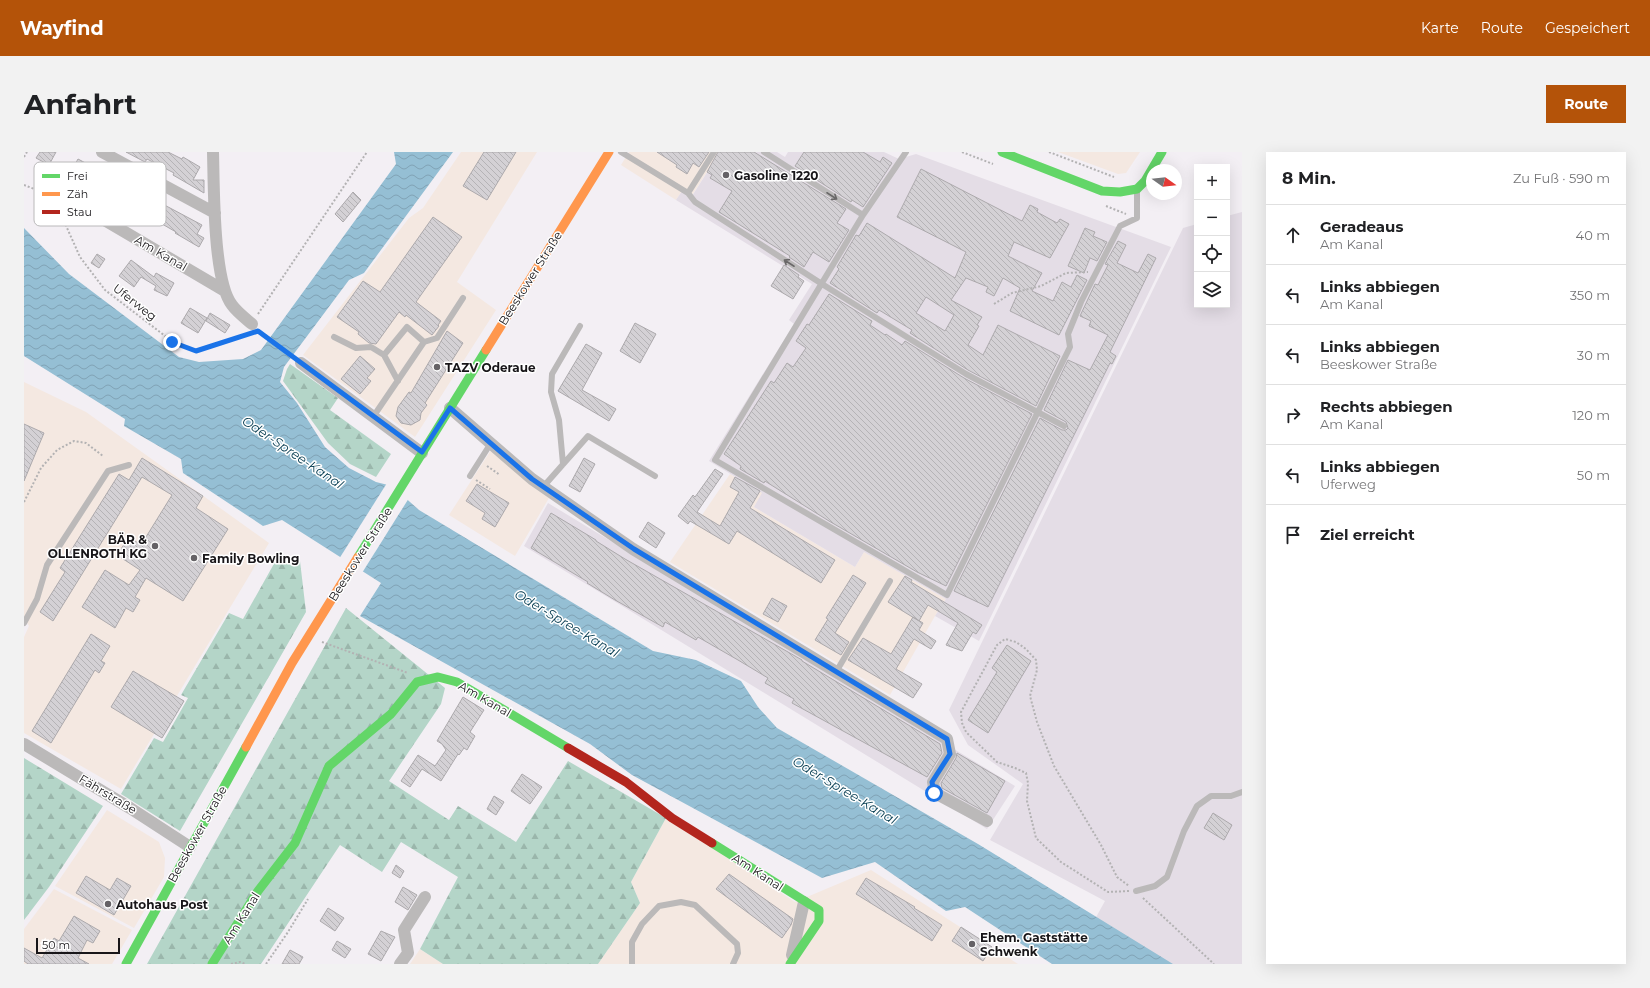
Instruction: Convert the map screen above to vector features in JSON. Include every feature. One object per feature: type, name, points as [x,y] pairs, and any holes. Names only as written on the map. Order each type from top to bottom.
[{"type":"street","points":[[102,152],[121,162]]},
{"type":"street","points":[[213,152],[215,213],[221,279],[231,305],[254,330]]},
{"type":"street","name":"Beeskower Straße","points":[[126,964],[292,663],[609,152]]},
{"type":"street","points":[[1002,152],[1102,191],[1120,192],[1137,189],[1145,181],[1162,152]]},
{"type":"street","points":[[166,187],[215,213]]},
{"type":"street","name":"Am Kanal","points":[[115,226],[225,291]]},
{"type":"street","points":[[301,363],[422,452]]},
{"type":"street","points":[[450,408],[532,479],[634,549],[947,739],[950,754],[932,782],[934,793],[987,820]]},
{"type":"street","name":"Am Kanal","points":[[212,964],[258,891],[295,843],[329,766],[390,714],[417,682],[438,677],[457,682],[626,782],[672,818],[819,910],[820,921],[790,964]]},
{"type":"street","name":"Fährstraße","points":[[24,744],[130,808],[190,847]]},
{"type":"street","points":[[400,964],[408,953],[404,930],[425,897]]},
{"type":"street","name":"Am Kanal","points":[[790,964],[804,902]]},
{"type":"lane","points":[[621,152],[688,193],[695,202],[822,284],[966,374],[1064,426]]},
{"type":"lane","points":[[688,193],[714,152]]},
{"type":"lane","points":[[764,152],[863,215]]},
{"type":"lane","points":[[906,152],[863,215],[715,460],[947,595],[1070,346],[1068,334],[1081,302],[1098,268],[1120,226],[1137,218],[1137,189]]},
{"type":"lane","points":[[373,417],[424,342],[437,338],[463,298]]},
{"type":"lane","points":[[563,464],[559,420],[551,392],[552,374],[580,326]]},
{"type":"lane","points":[[384,355],[407,327],[424,342]]},
{"type":"lane","points":[[334,337],[356,348],[371,347],[384,355],[398,381]]},
{"type":"lane","points":[[543,487],[588,436],[655,476]]},
{"type":"lane","points":[[470,476],[491,443]]},
{"type":"lane","points":[[24,623],[37,599],[47,565],[108,471],[129,465]]},
{"type":"lane","points":[[836,672],[890,581]]},
{"type":"lane","points":[[1136,891],[1155,886],[1167,876],[1184,831],[1197,806],[1211,796],[1231,796],[1242,792]]},
{"type":"lane","points":[[632,964],[632,942],[642,924],[659,906],[681,902],[695,905],[737,944],[738,953],[733,964]]},
{"type":"path","points":[[24,157],[27,152]]},
{"type":"path","points":[[301,363],[254,330],[367,152]]},
{"type":"path","points":[[1049,152],[1114,177],[1121,177]]},
{"type":"path","points":[[24,185],[34,189]]},
{"type":"path","name":"Uferweg","points":[[66,226],[80,257],[105,290],[172,342],[196,351],[254,330]]},
{"type":"path","points":[[994,304],[1012,292],[1041,286],[1066,273],[1086,272],[1098,268]]},
{"type":"path","points":[[24,502],[41,468],[57,450],[74,441],[86,443],[104,456]]},
{"type":"path","points":[[480,461],[500,475]]},
{"type":"path","points":[[470,476],[490,489]]},
{"type":"path","points":[[1136,891],[1108,892],[1061,862],[1036,838],[1027,801],[1028,783],[1026,773],[997,762],[966,732],[962,724],[961,712],[996,645],[1005,639],[1016,642],[1026,649],[1036,660],[1037,670],[1030,696],[1037,722],[1054,766],[1102,846],[1117,877],[1136,891],[1214,964]]},
{"type":"path","points":[[317,640],[399,669],[423,681]]},
{"type":"path","points":[[266,964],[308,899]]},
{"type":"path","points":[[231,964],[240,962],[245,964]]},
{"type":"shaded area","points":[[461,152],[537,152],[457,282],[496,310],[415,437],[303,355],[409,218],[423,208]]},
{"type":"shaded area","points":[[629,152],[720,152],[691,197],[682,191],[676,200],[621,165]]},
{"type":"shaded area","points":[[720,152],[777,152],[785,157],[788,152],[884,152],[899,159],[916,154],[1171,247],[979,641],[935,616],[946,599],[864,552],[855,567],[754,507],[762,493],[709,461],[794,324],[789,320],[812,284],[676,200],[682,191],[692,196]]},
{"type":"shaded area","points":[[1058,152],[1140,152],[1126,173],[1118,174]]},
{"type":"shaded area","points":[[1242,212],[1242,964],[1070,964],[1105,901],[990,840],[1023,784],[968,745],[949,710],[1183,228],[1194,225],[1194,308],[1230,308],[1230,215]]},
{"type":"shaded area","points":[[24,382],[86,412],[269,543],[121,789],[24,733],[24,637],[29,626],[24,618]]},
{"type":"shaded area","points":[[491,450],[549,498],[515,556],[449,515]]},
{"type":"shaded area","points":[[730,474],[763,493],[754,507],[855,567],[864,552],[946,599],[890,695],[670,562]]},
{"type":"shaded area","points":[[548,503],[1015,786],[987,829],[524,546]]},
{"type":"shaded area","points":[[107,810],[159,842],[165,858],[164,877],[134,928],[55,886]]},
{"type":"shaded area","points":[[666,818],[795,902],[871,870],[1018,964],[598,964],[640,903],[631,882]]},
{"type":"shaded area","points":[[54,889],[132,930],[112,964],[24,964],[24,929]]},
{"type":"shaded area","points":[[420,949],[443,964],[410,964]]},
{"type":"green space","points":[[290,364],[338,398],[330,410],[391,454],[376,477],[350,464],[328,443],[283,381]]},
{"type":"green space","points":[[280,553],[300,561],[306,612],[180,831],[121,794],[154,738],[163,742],[188,698],[181,695],[229,613],[243,619]]},
{"type":"green space","points":[[346,608],[445,688],[441,704],[389,781],[449,820],[458,806],[516,842],[568,761],[666,818],[631,882],[640,903],[598,964],[443,964],[420,949],[458,877],[401,842],[382,872],[340,845],[261,964],[147,964]]},
{"type":"green space","points":[[24,758],[103,806],[49,887],[24,920]]},
{"type":"water","name":"Oder-Spree-Kanal","points":[[394,152],[453,152],[364,273],[349,280],[284,367],[280,382],[297,403],[325,447],[349,468],[376,482],[392,486],[419,510],[653,651],[696,660],[741,681],[758,707],[777,728],[978,844],[1173,964],[1052,964],[965,907],[946,911],[875,862],[822,878],[632,775],[590,744],[360,616],[381,583],[282,520],[263,526],[183,473],[181,459],[124,426],[125,419],[24,356],[24,228],[69,274],[179,357],[199,362],[243,359],[261,350],[396,164]]},
{"type":"pier","points":[[387,483],[393,484],[409,498],[362,573],[339,559]]},
{"type":"building","points":[[40,152],[56,152],[51,162],[43,162],[36,158]]},
{"type":"building","points":[[126,152],[168,152],[182,159],[183,157],[200,167],[193,180],[204,180],[204,193],[173,175],[174,173],[166,169],[166,162],[153,162],[147,159],[145,162]]},
{"type":"building","points":[[484,152],[516,152],[487,200],[463,186]]},
{"type":"building","points":[[657,152],[709,152],[699,167],[693,163],[687,174],[676,167],[677,165]]},
{"type":"building","points":[[718,152],[754,152],[846,209],[837,223],[849,230],[829,262],[813,252],[804,267],[789,257],[790,256],[719,212],[732,191],[710,178],[712,175],[707,172]]},
{"type":"building","points":[[804,152],[863,152],[880,162],[883,157],[892,163],[863,207],[852,200],[851,202],[795,166]]},
{"type":"building","points":[[78,159],[84,162],[76,162]]},
{"type":"building","points":[[921,169],[1022,221],[1030,205],[1038,209],[1037,212],[1057,223],[1060,219],[1069,224],[1050,258],[1014,242],[1008,256],[1042,273],[1032,291],[1053,301],[1062,282],[1071,287],[1077,275],[1087,280],[1059,335],[1010,311],[1020,288],[1003,278],[994,296],[986,292],[988,287],[966,278],[951,300],[982,317],[977,325],[979,326],[968,345],[983,355],[998,325],[1060,356],[1036,406],[968,370],[910,333],[912,330],[879,310],[877,313],[830,283],[839,269],[837,267],[856,235],[859,236],[867,223],[955,278],[966,252],[897,217]],"holes":[[[926,297],[954,315],[945,331],[916,313]]]},
{"type":"building","points":[[353,192],[361,200],[343,222],[335,214]]},
{"type":"building","points":[[166,206],[202,225],[197,234],[204,238],[199,247],[175,233],[176,232],[166,226]]},
{"type":"building","points":[[433,217],[462,237],[416,302],[441,321],[438,325],[439,326],[432,335],[406,315],[405,317],[399,312],[376,344],[369,343],[358,334],[359,332],[337,317],[363,281],[380,292]]},
{"type":"building","points":[[1085,228],[1095,232],[1093,236],[1107,242],[1097,261],[1090,258],[1084,273],[1068,266]]},
{"type":"building","points":[[1118,241],[1126,245],[1117,263],[1138,273],[1148,254],[1156,258],[1110,352],[1116,356],[1112,364],[1110,363],[988,607],[954,591],[1040,418],[1062,430],[1066,430],[1068,428],[1066,422],[1044,410],[1068,360],[1090,370],[1108,335],[1089,326],[1091,321],[1080,316],[1095,284],[1098,285],[1108,265],[1105,264]]},
{"type":"building","points":[[97,254],[105,259],[99,268],[91,263]]},
{"type":"building","points":[[131,260],[154,277],[156,273],[174,283],[167,296],[154,290],[156,286],[141,277],[134,287],[119,276]]},
{"type":"building","points":[[784,265],[799,275],[798,277],[804,281],[793,299],[771,286]]},
{"type":"building","points":[[829,294],[872,321],[870,325],[885,335],[886,334],[902,345],[905,341],[964,378],[1032,414],[946,586],[917,572],[829,521],[765,481],[764,483],[740,469],[741,466],[724,454],[771,381],[774,383],[787,363],[793,367],[806,348],[796,341],[807,324],[809,325]]},
{"type":"building","points":[[190,308],[207,318],[198,333],[181,323]]},
{"type":"building","points":[[210,313],[230,325],[225,333],[206,321]]},
{"type":"building","points":[[635,323],[656,334],[640,363],[620,351]]},
{"type":"building","name":"TAZV Oderaue","points":[[447,331],[463,343],[425,403],[427,405],[421,413],[420,420],[411,425],[401,423],[396,416],[398,407],[409,392],[411,393]]},
{"type":"building","points":[[586,344],[602,353],[582,390],[616,409],[609,421],[558,391]]},
{"type":"building","points":[[360,356],[375,369],[367,378],[371,381],[360,394],[341,379]]},
{"type":"building","points":[[24,424],[44,433],[24,481]]},
{"type":"building","points":[[142,458],[203,496],[196,508],[228,529],[183,601],[146,578],[135,597],[140,600],[133,612],[126,608],[115,628],[82,607],[105,570],[129,585],[140,570],[117,555],[129,537],[141,545],[172,495],[142,477],[53,621],[40,612],[65,572],[60,568],[119,474],[129,480]]},
{"type":"building","points":[[584,458],[595,464],[580,492],[569,486]]},
{"type":"building","points":[[715,469],[723,474],[697,512],[720,526],[739,492],[730,487],[735,477],[760,491],[750,508],[835,560],[821,583],[737,531],[729,544],[690,521],[688,524],[678,516],[693,495],[695,497]]},
{"type":"building","points":[[477,484],[509,503],[495,527],[482,519],[485,513],[466,501]]},
{"type":"building","points":[[551,513],[625,559],[802,660],[940,744],[942,753],[927,777],[792,703],[794,699],[765,683],[768,678],[738,660],[698,637],[696,640],[665,622],[663,627],[615,600],[531,548]]},
{"type":"building","points":[[648,522],[665,533],[656,548],[639,537]]},
{"type":"building","points":[[853,575],[866,583],[835,633],[849,642],[841,655],[815,640],[828,619],[826,618]]},
{"type":"building","points":[[905,576],[912,580],[911,582],[982,625],[976,634],[973,632],[962,651],[946,645],[958,623],[928,605],[919,621],[888,602]]},
{"type":"building","points":[[772,598],[787,606],[778,622],[763,614]]},
{"type":"building","points":[[913,617],[923,623],[919,630],[936,641],[931,649],[914,639],[896,669],[922,684],[913,698],[848,660],[863,638],[891,654]]},
{"type":"building","points":[[91,634],[110,646],[101,661],[105,663],[99,673],[95,670],[51,743],[32,731]]},
{"type":"building","points":[[1007,645],[1031,661],[988,733],[968,720],[997,672],[992,668]]},
{"type":"building","points":[[133,671],[184,701],[162,738],[111,707]]},
{"type":"building","points":[[463,697],[484,710],[470,732],[475,736],[467,750],[464,748],[459,755],[458,754],[441,781],[422,769],[410,787],[401,781],[418,755],[435,766],[446,750],[442,744],[437,741]]},
{"type":"building","points":[[957,753],[1005,781],[987,813],[942,788],[941,783],[956,758]]},
{"type":"building","points":[[522,774],[542,787],[530,804],[511,791]]},
{"type":"building","points":[[494,796],[504,802],[496,815],[487,809]]},
{"type":"building","points":[[1213,813],[1232,825],[1224,840],[1204,828]]},
{"type":"building","points":[[396,865],[404,871],[400,878],[392,873]]},
{"type":"building","points":[[729,874],[793,919],[791,925],[782,938],[716,889]]},
{"type":"building","name":"Autohaus Post","points":[[86,876],[110,890],[117,878],[131,886],[114,915],[76,893]]},
{"type":"building","points":[[866,878],[942,925],[932,941],[856,894]]},
{"type":"building","points":[[403,887],[417,895],[408,910],[395,902]]},
{"type":"building","points":[[328,908],[344,918],[335,931],[320,921]]},
{"type":"building","points":[[74,916],[100,931],[93,943],[87,940],[78,958],[89,964],[28,964],[24,961],[24,948],[42,958],[54,938],[59,941]]},
{"type":"building","name":"Ehem. Gaststätte Schwenk","points":[[961,927],[992,947],[983,961],[952,941]]},
{"type":"building","points":[[381,931],[395,937],[381,961],[368,954]]},
{"type":"building","points":[[337,941],[351,949],[345,958],[332,950]]},
{"type":"building","points":[[290,950],[303,957],[299,964],[282,964]]},
{"type":"traffic: fast","points":[[1002,152],[1102,191],[1120,192],[1137,189],[1145,181],[1162,152]]},
{"type":"traffic: fast","points":[[358,557],[486,350]]},
{"type":"traffic: fast","points":[[212,964],[258,891],[295,843],[329,766],[391,714],[417,682],[438,677],[457,682],[568,748]]},
{"type":"traffic: fast","points":[[126,964],[246,747]]},
{"type":"traffic: fast","points":[[712,843],[819,910],[819,921],[790,964]]},
{"type":"traffic: slow","points":[[486,350],[609,152]]},
{"type":"traffic: slow","points":[[246,747],[292,663],[358,557]]},
{"type":"traffic: jam","points":[[568,748],[626,782],[672,818],[712,843]]},
{"type":"place","name":"Gasoline 1220","points":[[726,175]]},
{"type":"place","name":"TAZV Oderaue","points":[[437,367]]},
{"type":"place","name":"BÄR & OLLENROTH KG","points":[[155,546]]},
{"type":"place","name":"Family Bowling","points":[[194,558]]},
{"type":"place","name":"Autohaus Post","points":[[108,904]]},
{"type":"place","name":"Ehem. Gaststätte Schwenk","points":[[972,944]]},
{"type":"route","points":[[172,342],[196,351],[258,331],[422,452],[450,408],[532,479],[634,549],[947,739],[950,754],[932,782],[934,793]]}]
